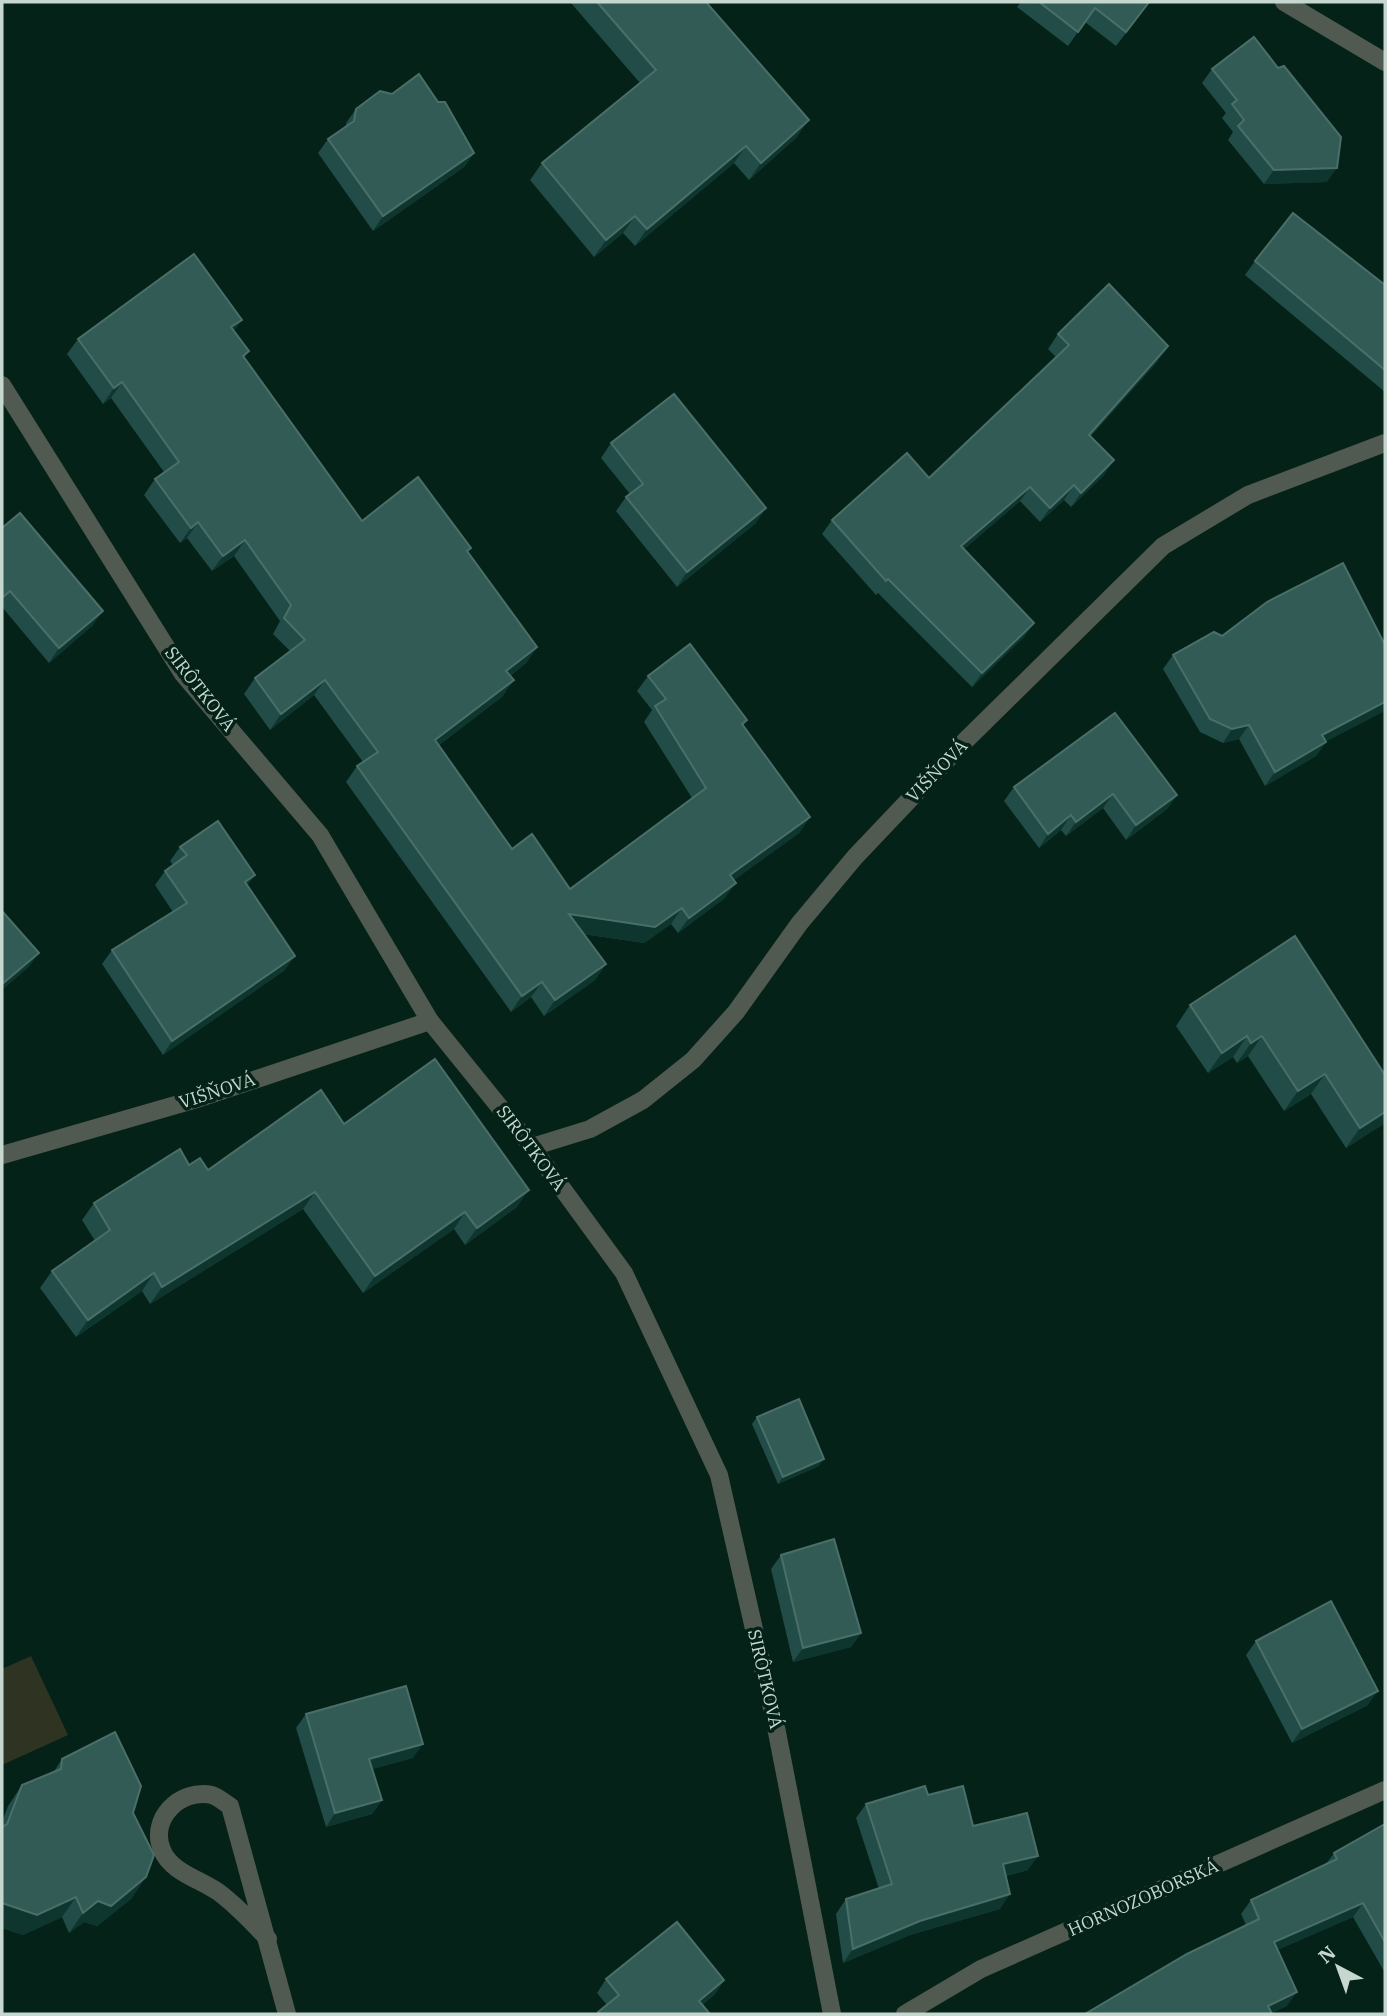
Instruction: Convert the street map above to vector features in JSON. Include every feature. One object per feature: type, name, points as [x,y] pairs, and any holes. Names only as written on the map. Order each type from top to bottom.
[{"type":"street","points":[[1284,2],[1385,62]]},
{"type":"street","name":"SIRÔTKOVÁ","points":[[2,385],[183,674],[320,835],[430,1021],[532,1147],[624,1273],[719,1475],[774,1717],[832,2014]]},
{"type":"street","name":"VIŠŇOVÁ","points":[[532,1147],[590,1129],[643,1100],[693,1060],[736,1012],[799,924],[855,857],[966,740],[1163,546],[1248,495],[1385,443]]},
{"type":"street","name":"VIŠŇOVÁ","points":[[2,1155],[200,1098],[430,1021]]},
{"type":"street","name":"HORNOZOBORSKÁ","points":[[905,2014],[981,1969],[1385,1790]]},
{"type":"street","points":[[268,1939],[242,1911],[219,1892],[174,1867],[162,1852],[158,1838],[161,1821],[173,1803],[193,1794],[214,1796],[230,1806],[268,1939],[288,2014]]},
{"type":"green space","points":[[31,1656],[68,1735],[2,1765],[2,1669]]},
{"type":"building","points":[[597,2],[706,2],[809,120],[761,163],[746,146],[647,229],[635,216],[606,240],[542,163],[656,70]]},
{"type":"building","points":[[1039,2],[1149,2],[1126,32],[1095,8],[1078,32]]},
{"type":"building","points":[[1254,37],[1278,68],[1284,66],[1341,137],[1337,168],[1274,170],[1238,126],[1244,120],[1232,104],[1237,100],[1212,69]]},
{"type":"building","points":[[419,74],[438,102],[445,102],[474,153],[383,216],[328,139],[354,121],[356,109],[380,91],[392,94]]},
{"type":"building","points":[[1293,213],[1385,285],[1385,370],[1255,261]]},
{"type":"building","points":[[194,254],[242,320],[231,327],[249,351],[243,356],[362,521],[418,477],[471,548],[467,551],[537,647],[506,671],[514,680],[435,740],[512,849],[532,834],[570,889],[706,788],[655,706],[666,699],[648,676],[690,644],[747,720],[742,724],[810,817],[730,875],[736,883],[689,918],[682,908],[655,927],[569,914],[606,964],[555,1000],[542,982],[522,996],[357,766],[378,752],[325,680],[281,714],[255,678],[305,640],[284,618],[291,605],[245,540],[223,556],[198,522],[191,528],[155,479],[179,462],[122,382],[114,388],[78,339]]},
{"type":"building","points":[[1109,284],[1168,346],[1089,435],[1114,460],[1081,493],[1074,485],[1050,508],[1030,487],[961,546],[1034,623],[982,673],[888,579],[886,581],[832,520],[907,453],[929,478],[1069,345],[1058,334]]},
{"type":"building","points":[[674,394],[766,508],[687,572],[626,497],[643,484],[611,443]]},
{"type":"building","points":[[20,513],[103,611],[59,648],[10,591],[2,598],[2,528]]},
{"type":"building","points":[[1343,563],[1385,645],[1385,702],[1322,735],[1326,742],[1275,772],[1249,725],[1232,729],[1210,719],[1173,655],[1214,632],[1222,636],[1267,602]]},
{"type":"building","points":[[1115,713],[1177,795],[1136,825],[1113,794],[1076,822],[1071,815],[1048,834],[1014,787]]},
{"type":"building","points":[[218,821],[255,875],[245,882],[295,956],[172,1041],[112,950],[187,903],[165,871],[187,855],[180,847]]},
{"type":"building","points":[[2,911],[39,953],[2,984]]},
{"type":"building","points":[[1295,936],[1385,1075],[1385,1112],[1360,1128],[1325,1074],[1298,1091],[1262,1036],[1251,1043],[1247,1036],[1222,1053],[1190,1005]]},
{"type":"building","points":[[435,1059],[529,1190],[477,1228],[465,1212],[375,1276],[315,1192],[162,1287],[154,1273],[88,1320],[52,1271],[110,1230],[94,1203],[180,1149],[189,1165],[200,1158],[208,1170],[321,1090],[344,1124]]},
{"type":"building","points":[[799,1399],[824,1459],[783,1477],[757,1417]]},
{"type":"building","points":[[834,1539],[861,1633],[803,1648],[781,1555]]},
{"type":"building","points":[[1331,1601],[1378,1691],[1302,1729],[1256,1641]]},
{"type":"building","points":[[406,1686],[423,1744],[369,1759],[382,1800],[335,1813],[306,1714]]},
{"type":"building","points":[[115,1732],[141,1786],[133,1813],[154,1855],[146,1877],[111,1906],[98,1901],[83,1913],[76,1897],[37,1915],[2,1903],[2,1827],[7,1824],[22,1785],[61,1769],[62,1759]]},
{"type":"building","points":[[925,1786],[928,1795],[963,1786],[973,1826],[1027,1813],[1038,1856],[1003,1864],[1010,1894],[920,1921],[853,1949],[846,1899],[892,1884],[866,1804]]},
{"type":"building","points":[[1385,1824],[1385,1942],[1363,1903],[1274,1942],[1297,1992],[1268,2006],[1272,2014],[1085,2014],[1187,1954],[1259,1919],[1251,1900],[1337,1859],[1334,1853]]},
{"type":"building","points":[[677,1922],[724,1980],[699,2001],[710,2014],[600,2014],[598,2012],[619,1995],[606,1979]]}]
